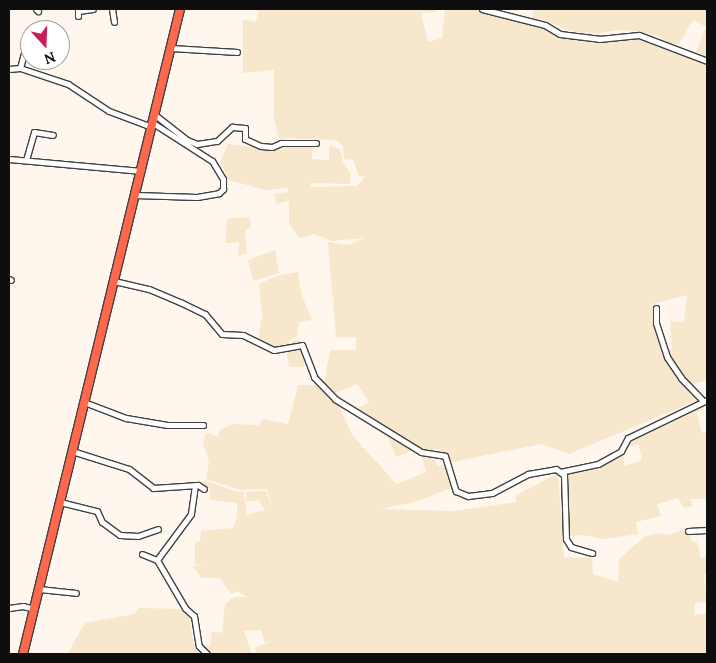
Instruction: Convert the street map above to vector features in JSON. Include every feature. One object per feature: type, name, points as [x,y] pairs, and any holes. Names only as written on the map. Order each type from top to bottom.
[{"type":"highway","points":[[23,654],[180,9]]},
{"type":"street","points":[[78,16],[78,11],[93,9]]},
{"type":"street","points":[[112,9],[114,22]]},
{"type":"street","points":[[482,9],[499,11],[580,37],[639,35],[707,61]]},
{"type":"street","points":[[171,48],[237,52]]},
{"type":"street","points":[[26,70],[68,84],[109,111],[154,122],[197,144],[224,138],[232,127],[245,128],[246,139],[261,146],[272,148],[281,143],[316,143]]},
{"type":"street","points":[[135,195],[172,198],[219,193],[223,189],[223,179],[212,161],[154,122]]},
{"type":"street","points":[[26,160],[34,132],[52,135]]},
{"type":"street","points":[[9,159],[141,171]]},
{"type":"street","points":[[223,179],[230,181]]},
{"type":"street","points":[[114,281],[150,289],[205,314],[222,334],[243,335],[274,350],[302,345],[314,377],[335,399],[421,452],[445,456],[456,491],[468,496],[492,493],[528,474],[556,469],[564,475],[566,539],[572,547],[592,553]]},
{"type":"street","points":[[560,472],[598,464],[621,452],[628,438],[705,400],[681,378],[667,357],[656,323],[656,308]]},
{"type":"street","points":[[84,402],[126,418],[167,425],[203,426]]},
{"type":"street","points":[[72,451],[129,469],[153,488],[195,485],[204,489]]},
{"type":"street","points":[[157,560],[191,514],[195,485]]},
{"type":"street","points":[[60,502],[97,511],[102,522],[120,535],[138,536],[158,530]]},
{"type":"street","points":[[688,531],[707,530]]},
{"type":"street","points":[[142,554],[157,560],[185,608],[194,616],[199,646],[207,654]]},
{"type":"street","points":[[39,589],[76,593]]},
{"type":"street","points":[[9,608],[23,606],[34,609]]},
{"type":"shaded area","points":[[259,9],[438,9],[437,12],[421,13],[428,42],[442,38],[445,9],[473,9],[496,13],[559,33],[593,37],[597,42],[600,36],[622,33],[707,63],[707,380],[693,384],[703,398],[569,454],[541,444],[448,463],[439,450],[418,449],[396,457],[386,433],[354,410],[369,402],[357,384],[333,394],[324,383],[330,350],[356,350],[356,337],[336,337],[328,242],[348,245],[365,238],[332,241],[314,234],[299,238],[289,224],[289,201],[276,204],[274,194],[288,192],[288,188],[265,190],[229,180],[220,162],[228,144],[267,149],[276,143],[312,142],[312,159],[329,160],[329,146],[333,146],[340,149],[343,162],[351,174],[350,184],[311,183],[311,187],[357,186],[365,177],[359,176],[353,160],[344,159],[343,146],[336,140],[278,138],[274,117],[274,70],[243,73],[243,19],[256,22]],"holes":[[[687,295],[684,322],[670,321],[672,348],[664,354],[652,304]]]},
{"type":"shaded area","points":[[534,9],[707,9],[707,58],[696,52],[706,27],[693,20],[679,44],[671,44],[658,36],[636,31],[617,30],[596,34],[571,31],[541,19],[532,20]]},
{"type":"shaded area","points":[[250,217],[251,227],[245,230],[247,253],[238,256],[239,242],[225,243],[227,219]]},
{"type":"shaded area","points":[[275,250],[279,273],[253,281],[248,260]]},
{"type":"shaded area","points":[[298,272],[301,293],[312,320],[299,322],[297,336],[277,348],[258,340],[262,317],[259,284],[276,276]]},
{"type":"shaded area","points":[[299,339],[305,367],[289,367],[285,344]]},
{"type":"shaded area","points":[[298,385],[317,385],[337,402],[353,436],[391,478],[384,483],[391,479],[397,484],[426,472],[421,454],[432,455],[438,467],[444,464],[451,488],[416,502],[379,509],[453,511],[517,502],[515,496],[558,473],[564,557],[592,558],[593,574],[618,582],[619,559],[645,536],[662,533],[667,535],[688,529],[692,541],[697,542],[701,559],[707,556],[707,574],[704,575],[707,602],[695,603],[694,615],[707,613],[707,654],[258,654],[254,648],[273,641],[265,643],[261,630],[244,631],[252,654],[205,654],[202,646],[210,646],[212,631],[222,633],[225,604],[234,597],[246,597],[238,591],[231,594],[220,578],[201,578],[193,566],[203,565],[195,564],[195,542],[200,541],[201,531],[233,528],[237,517],[237,503],[210,500],[210,489],[202,488],[204,480],[237,492],[244,491],[247,515],[265,510],[258,500],[246,502],[246,492],[266,491],[273,509],[267,489],[240,490],[206,479],[209,462],[203,443],[206,433],[218,436],[220,430],[232,424],[259,425],[263,419],[288,424]]},
{"type":"shaded area","points":[[702,399],[707,406],[697,413],[702,433],[707,431],[707,499],[690,499],[693,506],[684,508],[678,498],[657,504],[661,516],[636,522],[638,534],[604,539],[582,535],[565,537],[561,524],[562,472],[591,464],[623,447],[626,438]],"holes":[[[639,445],[642,460],[624,466],[623,447]]]},
{"type":"shaded area","points":[[139,608],[181,609],[189,615],[194,646],[199,654],[67,654],[85,623],[134,614]]}]
